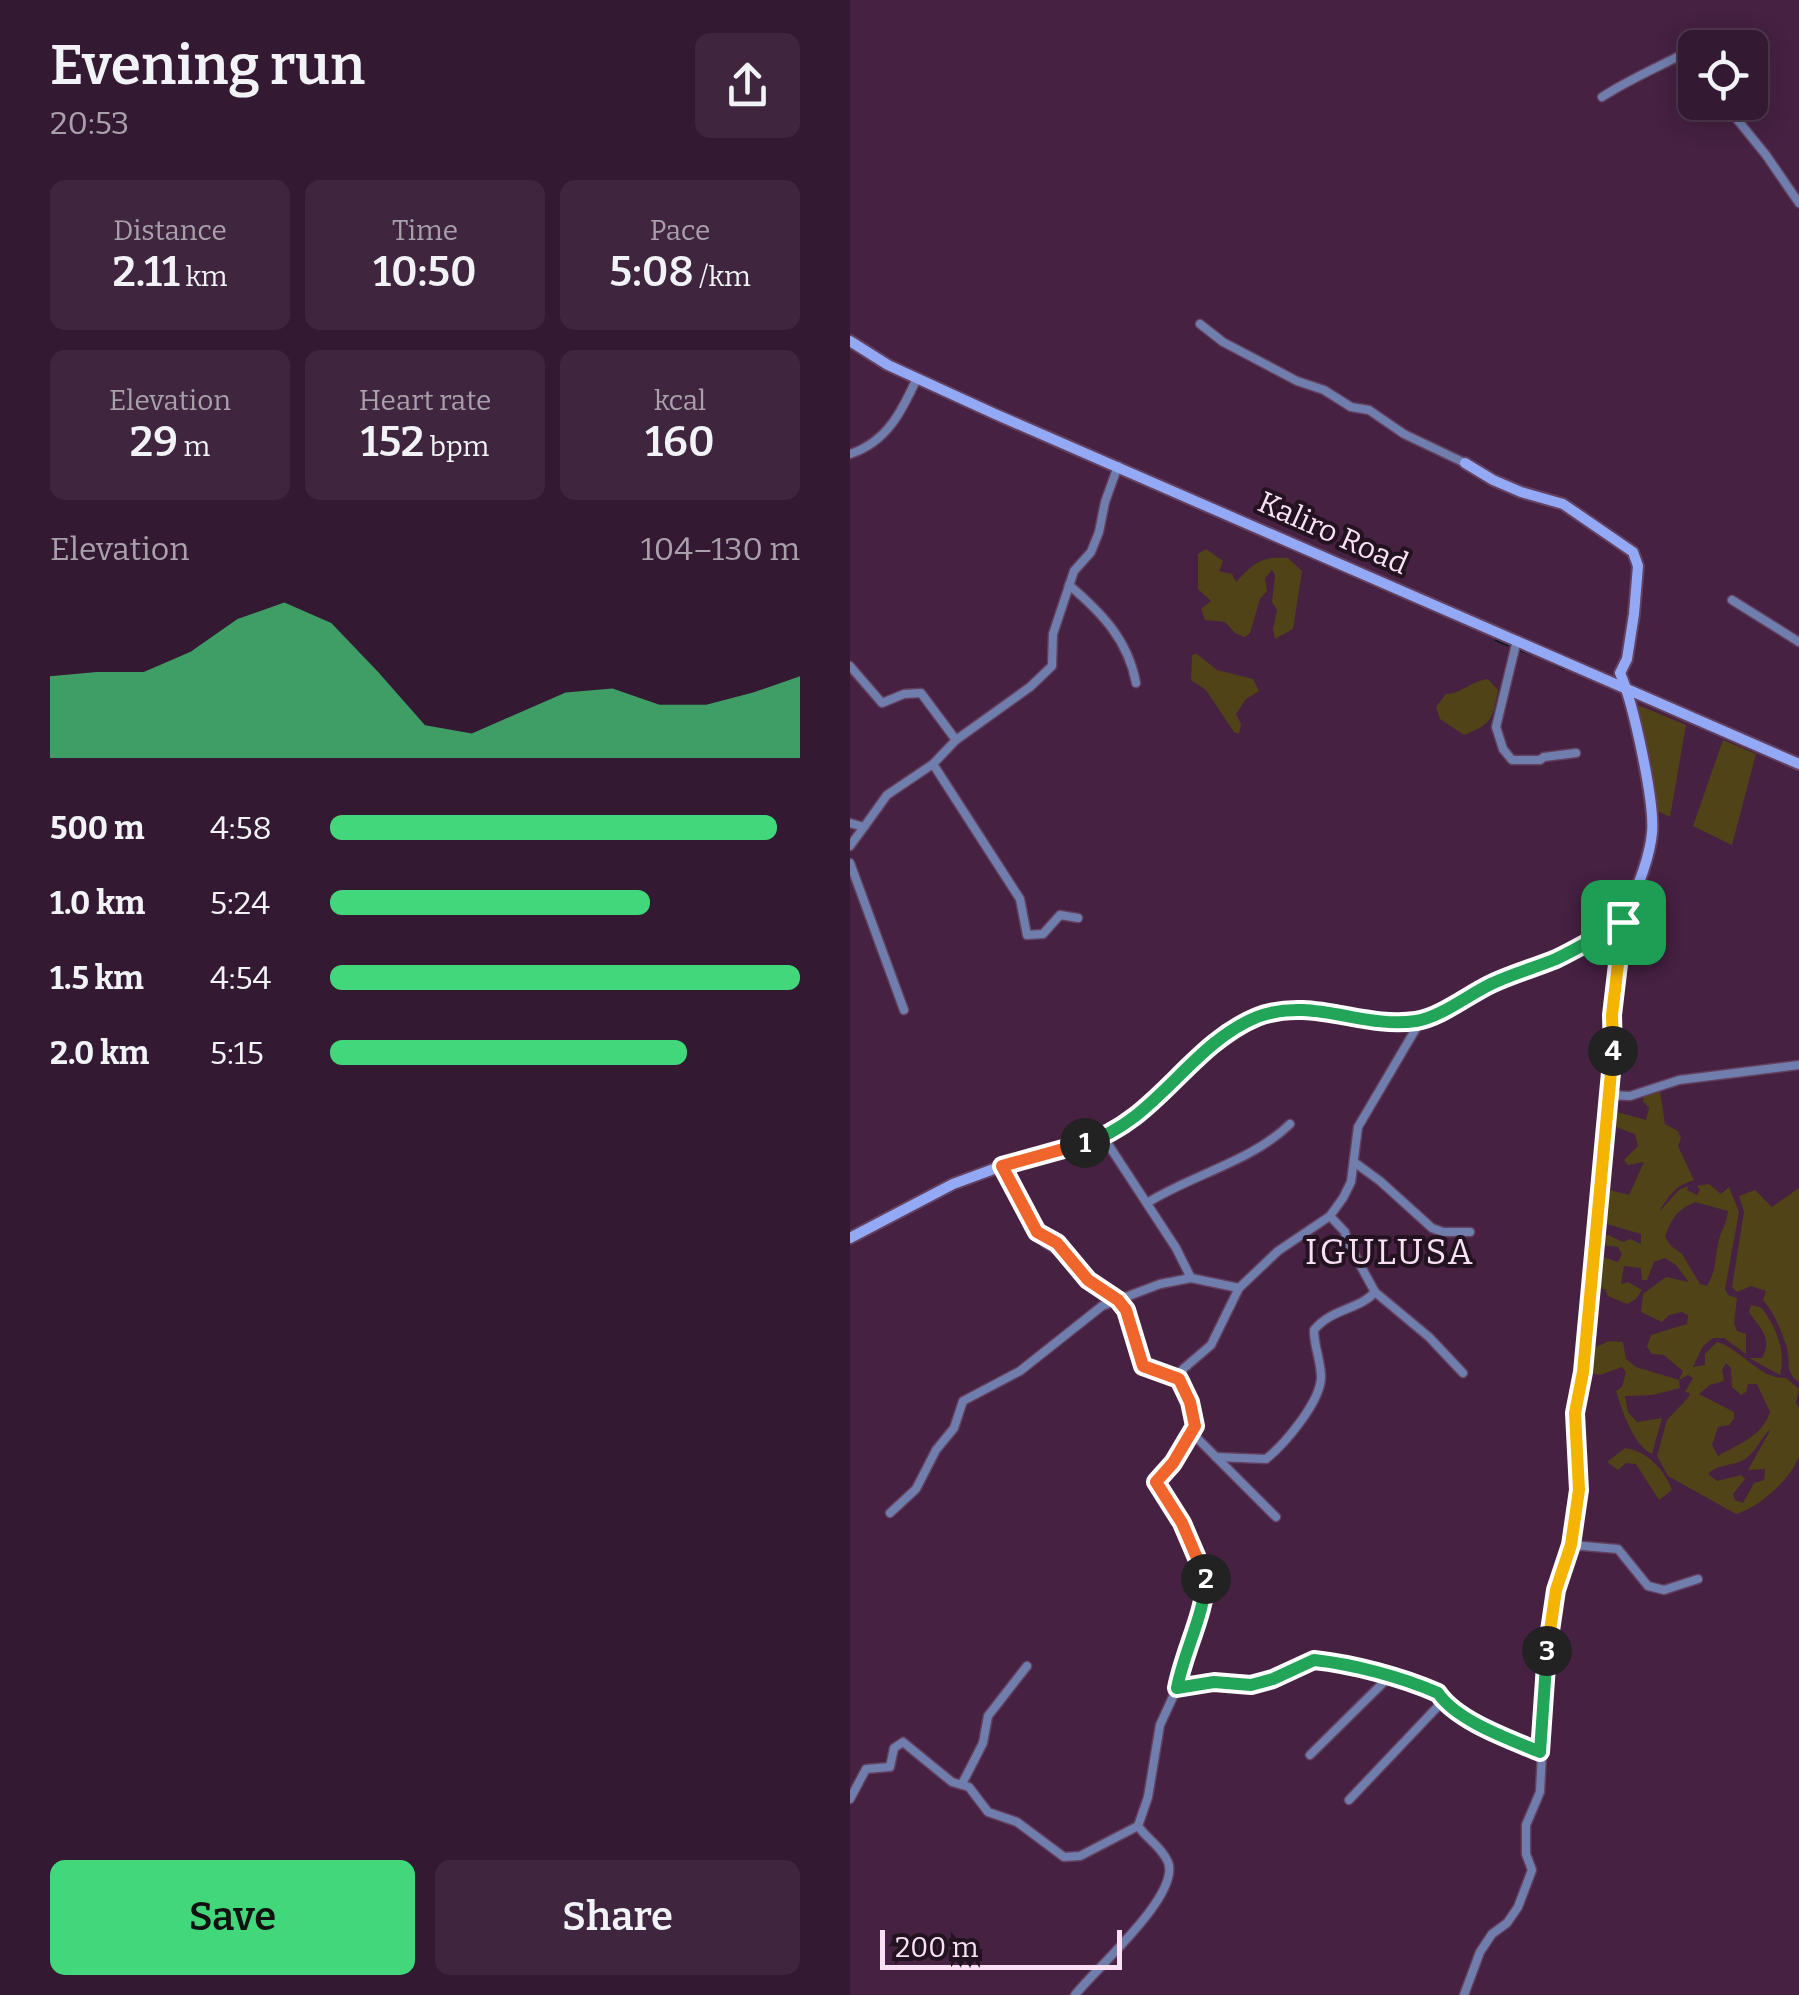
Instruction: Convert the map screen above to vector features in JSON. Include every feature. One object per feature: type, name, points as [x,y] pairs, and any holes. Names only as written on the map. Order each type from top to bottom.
[{"type":"street","points":[[1602,96],[1678,56]]},
{"type":"street","points":[[1738,120],[1799,203]]},
{"type":"street","points":[[1200,324],[1223,342],[1351,407],[1369,410],[1404,434],[1465,462],[1493,480],[1563,504],[1633,552],[1638,566],[1627,659],[1620,673],[1628,690],[1646,777],[1652,835],[1623,922],[1612,1015],[1609,1095],[1583,1372],[1575,1413],[1579,1490],[1571,1545],[1556,1590],[1548,1637],[1540,1792],[1526,1825],[1526,1854],[1532,1870],[1518,1907],[1480,1952],[1464,1995]]},
{"type":"street","name":"Kaliro Road","points":[[850,341],[917,378],[1799,764]]},
{"type":"street","points":[[850,454],[874,442],[894,425],[917,378]]},
{"type":"street","points":[[850,846],[887,795],[933,764],[956,740],[1030,687],[1052,666],[1053,634],[1069,585],[1074,571],[1091,552],[1118,466]]},
{"type":"street","points":[[1069,585],[1112,626],[1131,656],[1136,683]]},
{"type":"street","points":[[1732,600],[1799,642]]},
{"type":"street","points":[[1517,640],[1496,728],[1503,749],[1512,760],[1522,761],[1576,752]]},
{"type":"street","points":[[850,666],[882,704],[904,694],[922,693],[956,740]]},
{"type":"street","points":[[933,764],[1020,899],[1027,935],[1042,934],[1060,915],[1078,918]]},
{"type":"street","points":[[850,823],[864,827]]},
{"type":"street","points":[[850,863],[904,1010]]},
{"type":"street","points":[[852,1233],[953,1184],[1104,1138],[1148,1109],[1206,1052],[1260,1016],[1301,1008],[1381,1021],[1421,1020],[1514,974],[1559,957],[1623,922]]},
{"type":"street","points":[[850,1799],[866,1769],[890,1767],[894,1748],[903,1742],[952,1782],[969,1787],[988,1812],[1018,1822],[1064,1857],[1080,1856],[1138,1826],[1148,1797],[1160,1725],[1177,1688],[1183,1657],[1205,1596],[1206,1576],[1182,1523],[1156,1482],[1192,1434],[1194,1418],[1179,1379],[1183,1369],[1212,1345],[1239,1288],[1278,1251],[1330,1216],[1351,1182],[1358,1127],[1366,1109],[1421,1020]]},
{"type":"street","points":[[1609,1095],[1630,1096],[1679,1080],[1799,1066]]},
{"type":"street","points":[[1147,1203],[1179,1183],[1276,1138],[1290,1124]]},
{"type":"street","points":[[1104,1138],[1192,1278]]},
{"type":"street","points":[[1354,1162],[1432,1228],[1470,1232]]},
{"type":"street","points":[[1002,1166],[1037,1232],[1052,1250],[1068,1257],[1088,1280],[1126,1310],[1143,1366],[1179,1379]]},
{"type":"street","points":[[1330,1216],[1345,1232],[1375,1292],[1429,1337],[1463,1372]]},
{"type":"street","points":[[890,1513],[916,1489],[936,1450],[950,1436],[963,1401],[1020,1371],[1102,1306],[1160,1284],[1192,1278],[1239,1288]]},
{"type":"street","points":[[1216,1457],[1266,1459],[1288,1442],[1319,1395],[1321,1369],[1314,1330],[1336,1311],[1370,1298],[1375,1292]]},
{"type":"street","points":[[1192,1434],[1276,1517]]},
{"type":"street","points":[[1571,1545],[1618,1548],[1648,1586],[1664,1590],[1698,1579]]},
{"type":"street","points":[[1177,1688],[1224,1682],[1251,1685],[1314,1660],[1365,1668],[1438,1693],[1443,1701],[1490,1731],[1540,1752]]},
{"type":"street","points":[[962,1784],[983,1744],[988,1716],[1027,1666]]},
{"type":"street","points":[[1310,1754],[1388,1678]]},
{"type":"street","points":[[1349,1800],[1443,1701]]},
{"type":"street","points":[[1075,1995],[1137,1927],[1168,1883],[1170,1866],[1158,1845],[1138,1826]]},
{"type":"shaded area","points":[[1206,549],[1223,561],[1219,571],[1232,574],[1236,582],[1259,562],[1288,558],[1302,571],[1293,629],[1275,639],[1277,610],[1272,602],[1272,570],[1265,578],[1267,591],[1245,637],[1225,622],[1205,620],[1201,609],[1211,601],[1198,589],[1198,554]]},
{"type":"shaded area","points":[[1197,654],[1217,670],[1253,679],[1259,691],[1246,699],[1236,714],[1241,724],[1239,734],[1206,690],[1191,680],[1192,655]]},
{"type":"shaded area","points":[[1488,679],[1498,690],[1486,724],[1464,735],[1440,719],[1436,707],[1446,694]]},
{"type":"shaded area","points":[[1633,703],[1686,725],[1670,817],[1651,808]]},
{"type":"shaded area","points":[[1723,740],[1756,754],[1732,845],[1693,826]]},
{"type":"shaded area","points":[[1660,1091],[1665,1124],[1678,1131],[1678,1146],[1694,1180],[1673,1192],[1659,1212],[1679,1190],[1688,1186],[1687,1190],[1697,1195],[1697,1186],[1709,1184],[1721,1194],[1729,1187],[1739,1212],[1725,1289],[1737,1298],[1734,1323],[1737,1331],[1746,1334],[1746,1354],[1724,1338],[1713,1338],[1703,1346],[1693,1367],[1705,1365],[1705,1354],[1717,1342],[1768,1374],[1786,1378],[1799,1389],[1799,1456],[1795,1465],[1764,1499],[1736,1514],[1668,1476],[1657,1456],[1667,1420],[1688,1398],[1690,1393],[1685,1392],[1693,1378],[1688,1375],[1679,1380],[1683,1371],[1664,1355],[1652,1354],[1647,1347],[1651,1335],[1687,1324],[1688,1315],[1669,1315],[1662,1322],[1641,1312],[1643,1294],[1666,1277],[1689,1282],[1665,1258],[1654,1262],[1647,1280],[1642,1280],[1641,1268],[1624,1266],[1621,1284],[1628,1282],[1642,1290],[1627,1304],[1608,1296],[1605,1289],[1598,1288],[1593,1294],[1596,1255],[1618,1262],[1622,1254],[1618,1247],[1601,1245],[1600,1237],[1608,1235],[1641,1244],[1641,1234],[1600,1222],[1602,1188],[1629,1195],[1644,1162],[1628,1165],[1624,1160],[1638,1146],[1635,1134],[1613,1126],[1617,1112],[1646,1120],[1649,1108],[1643,1101],[1644,1092]],"holes":[[[1695,1202],[1728,1211],[1707,1286],[1700,1284],[1682,1254],[1665,1237],[1676,1216]],[[1726,1363],[1731,1368],[1732,1387],[1741,1395],[1748,1384],[1757,1384],[1770,1412],[1755,1434],[1718,1456],[1712,1445],[1718,1427],[1729,1425],[1734,1412],[1699,1394],[1724,1381],[1722,1370]],[[1771,1429],[1748,1470],[1765,1469],[1764,1480],[1754,1483],[1743,1503],[1735,1500],[1733,1494],[1745,1479],[1741,1475],[1717,1481],[1708,1474],[1745,1459]]]},
{"type":"shaded area","points":[[1799,1188],[1799,1382],[1789,1370],[1788,1351],[1763,1300],[1766,1291],[1751,1286],[1737,1292],[1732,1287],[1744,1212],[1739,1196],[1755,1190],[1772,1207]]},
{"type":"shaded area","points":[[1751,1305],[1762,1308],[1776,1332],[1782,1357],[1780,1375],[1749,1358],[1762,1358],[1766,1345],[1764,1334],[1749,1312]]},
{"type":"shaded area","points":[[1609,1341],[1623,1342],[1626,1359],[1636,1367],[1679,1380],[1680,1388],[1653,1395],[1625,1396],[1628,1412],[1637,1422],[1662,1418],[1652,1454],[1634,1435],[1616,1391],[1622,1387],[1626,1372],[1622,1367],[1600,1375],[1583,1371],[1585,1352]]},
{"type":"shaded area","points":[[1625,1448],[1654,1463],[1672,1490],[1659,1500],[1636,1464],[1626,1463],[1618,1470],[1607,1462]]},
{"type":"waterway","points":[[1496,640],[1508,645]]},
{"type":"waterway","points":[[1517,649],[1535,655]]},
{"type":"waterway","points":[[1540,657],[1564,669]]},
{"type":"district","name":"IGULUSA","points":[[1390,1252]]},
{"type":"route","points":[[1623,922],[1612,1015],[1613,1054],[1591,1296],[1575,1413],[1579,1490],[1571,1545],[1556,1590],[1548,1637],[1540,1752],[1490,1731],[1443,1701],[1438,1693],[1365,1668],[1314,1660],[1251,1685],[1214,1682],[1177,1688],[1183,1657],[1205,1596],[1206,1576],[1182,1523],[1156,1482],[1192,1434],[1195,1426],[1190,1402],[1179,1379],[1143,1366],[1126,1310],[1088,1280],[1057,1243],[1037,1232],[1002,1166],[1104,1138],[1148,1109],[1206,1052],[1260,1016],[1301,1008],[1381,1021],[1421,1020],[1514,974],[1559,957],[1623,922]]}]
